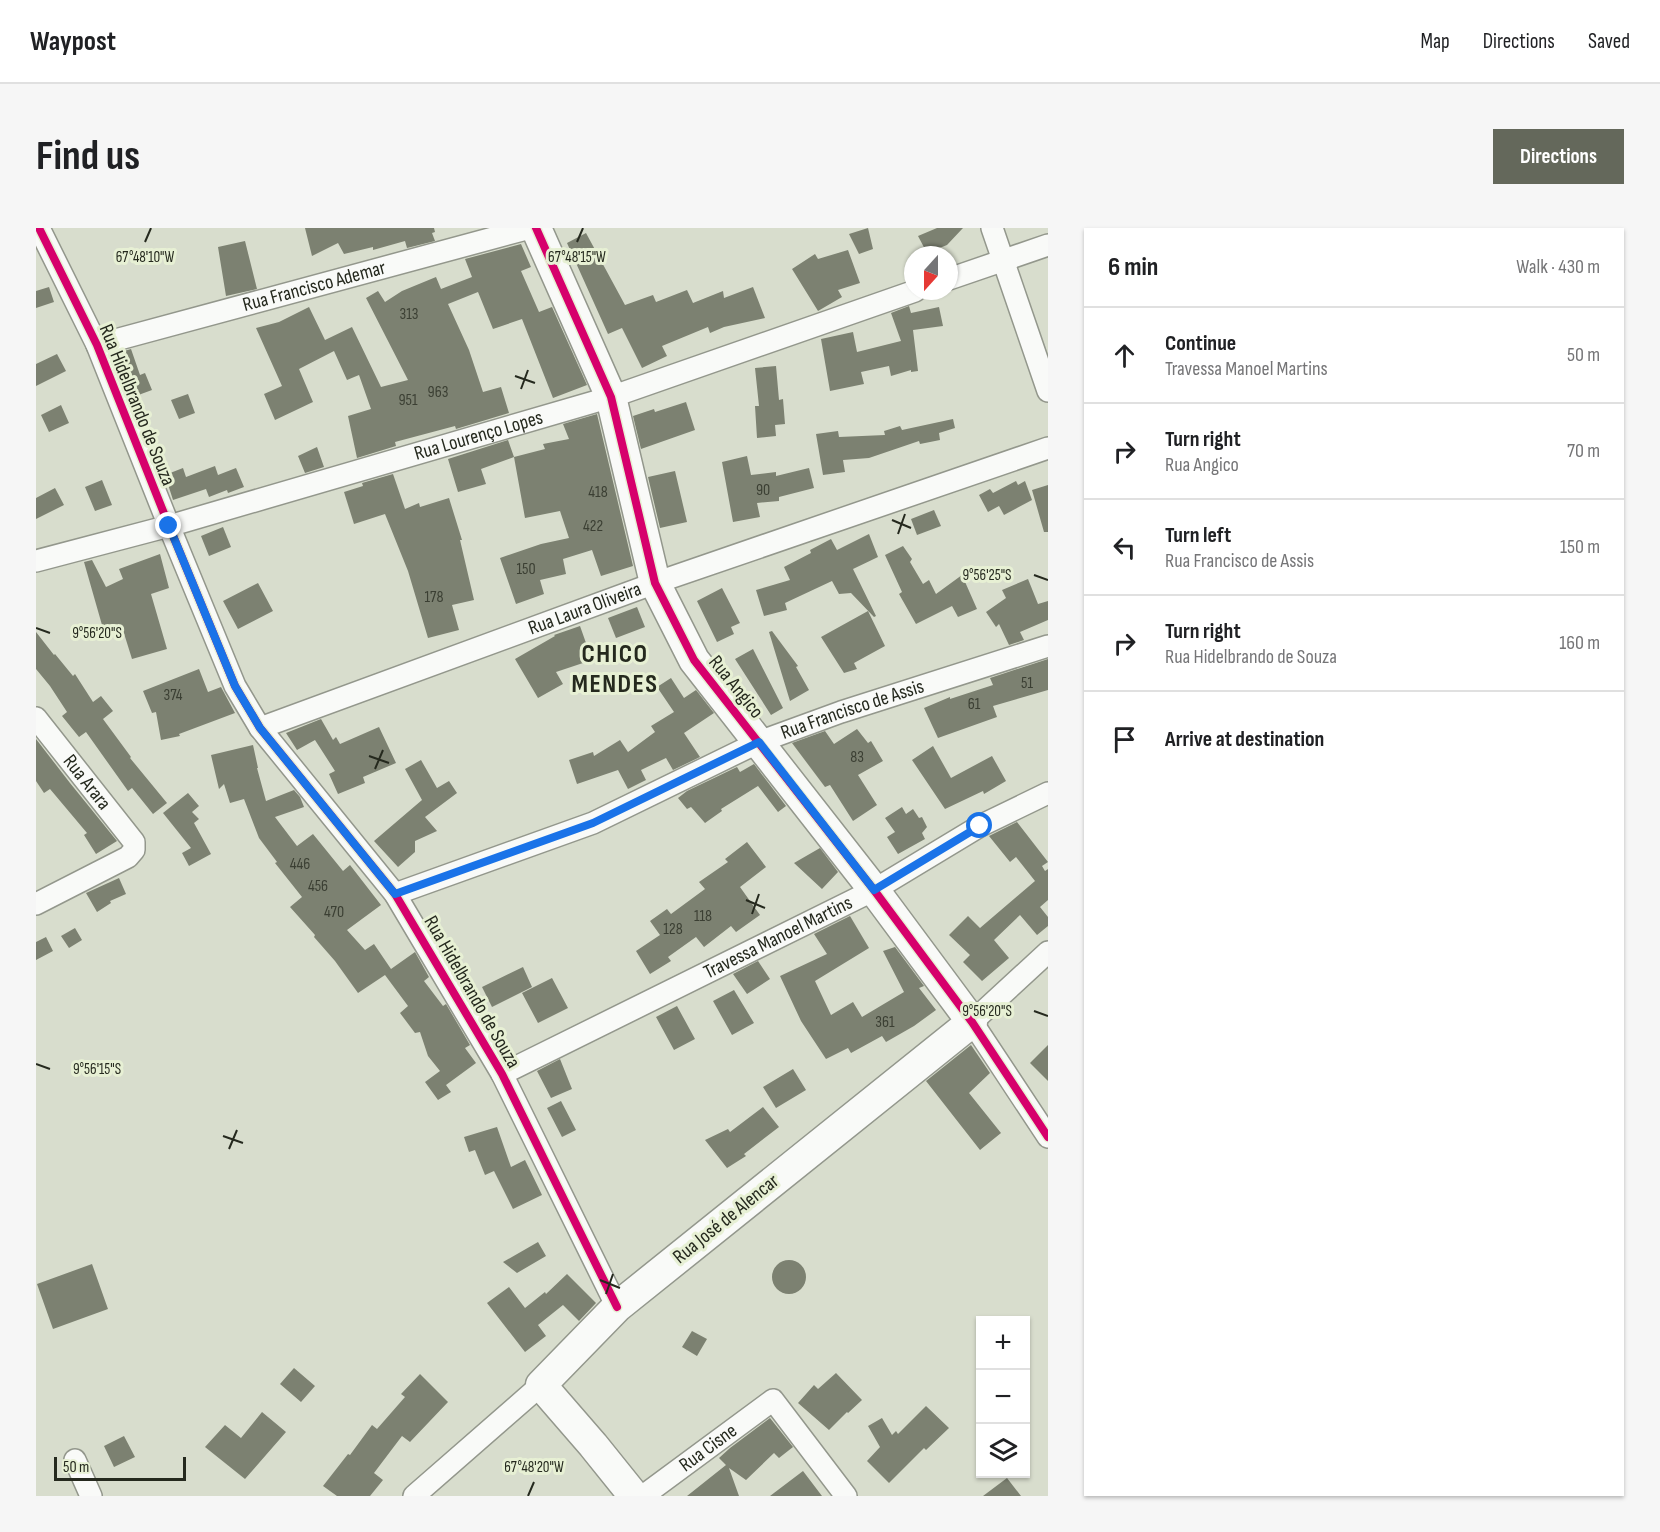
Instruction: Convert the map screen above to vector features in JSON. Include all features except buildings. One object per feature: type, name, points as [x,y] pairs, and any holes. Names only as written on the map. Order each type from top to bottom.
[{"type":"street","name":"Rua Hidelbrando de Souza","points":[[39,228],[97,345],[235,686],[260,728],[395,894],[502,1074],[617,1307]]},
{"type":"street","name":"Rua Francisco Ademar","points":[[97,345],[530,228]]},
{"type":"street","name":"Rua Angico","points":[[537,228],[611,397],[655,583],[694,660],[874,890],[972,1022],[1048,1137]]},
{"type":"street","points":[[992,228],[1048,391]]},
{"type":"street","points":[[958,276],[1048,245]]},
{"type":"street","name":"Rua Lourenço Lopes","points":[[36,561],[169,526],[611,397],[904,295]]},
{"type":"street","name":"Rua Laura Oliveira","points":[[260,728],[655,583],[1048,448]]},
{"type":"street","name":"Rua Francisco de Assis","points":[[395,894],[593,823],[759,742],[841,712],[1048,646]]},
{"type":"street","name":"Rua Arara","points":[[36,718],[134,842],[134,850],[128,857],[36,904]]},
{"type":"street","name":"Travessa Manoel Martins","points":[[502,1074],[874,890],[980,826],[1048,793]]},
{"type":"street","name":"Rua José de Alencar","points":[[414,1496],[541,1385],[617,1307],[972,1022],[1048,952]]},
{"type":"street","points":[[541,1385],[633,1490]]},
{"type":"street","name":"Rua Cisne","points":[[633,1490],[773,1400],[846,1496]]},
{"type":"street","points":[[75,1460],[91,1496]]},
{"type":"cycle path","points":[[39,228],[97,345],[235,686],[260,728],[395,894],[502,1074],[617,1307]]},
{"type":"cycle path","points":[[536,228],[611,397],[655,583],[694,660],[874,890],[972,1022],[1048,1137]]},
{"type":"district","name":"CHICO MENDES","points":[[615,669]]},
{"type":"route","points":[[169,526],[235,686],[260,728],[395,894],[593,823],[759,742],[874,890],[980,826]]}]
